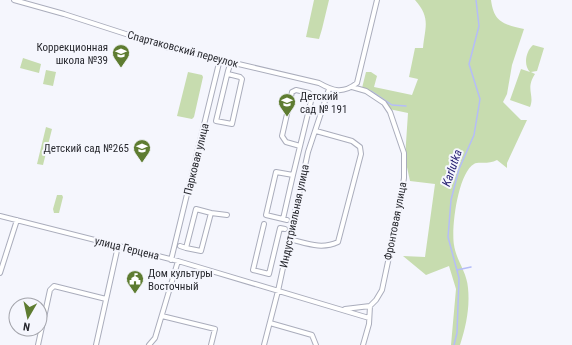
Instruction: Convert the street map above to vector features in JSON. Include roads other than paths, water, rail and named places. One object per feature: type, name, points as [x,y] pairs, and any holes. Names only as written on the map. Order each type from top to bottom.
[{"type":"street","name":"Спартаковский переулок","points":[[14,0],[64,14],[166,47],[319,83],[329,89],[346,90],[352,87]]},
{"type":"street","points":[[352,87],[357,83],[377,0]]},
{"type":"street","name":"Парковая улица","points":[[171,260],[220,59]]},
{"type":"street","points":[[228,74],[240,77],[242,79],[232,124],[216,121],[229,68]]},
{"type":"street","name":"Фронтовая улица","points":[[352,87],[366,91],[384,103],[390,112],[404,153],[404,178],[400,205],[382,290],[370,306]]},
{"type":"street","name":"Индустриальная улица","points":[[264,345],[278,291],[308,152],[329,89]]},
{"type":"street","points":[[293,175],[276,172],[266,215],[285,219],[293,175],[300,146],[312,96],[309,93],[296,90],[292,92],[282,136],[286,142],[300,146]]},
{"type":"street","points":[[289,238],[321,247],[330,246],[338,242],[361,154],[360,147],[352,141],[316,131]]},
{"type":"street","points":[[186,248],[196,209],[226,215]]},
{"type":"street","points":[[180,246],[201,251],[211,213]]},
{"type":"street","name":"улица Герцена","points":[[0,216],[178,261],[369,318]]},
{"type":"street","points":[[0,272],[17,220]]},
{"type":"street","points":[[251,275],[264,224]]},
{"type":"street","points":[[253,270],[269,274],[280,228],[285,229]]},
{"type":"street","points":[[96,345],[118,246]]},
{"type":"street","points":[[149,345],[155,338],[178,261]]},
{"type":"street","points":[[38,345],[50,290],[54,286],[106,299]]},
{"type":"street","points":[[343,310],[370,306],[369,324],[363,345]]},
{"type":"street","points":[[162,316],[215,329],[211,345]]},
{"type":"street","points":[[270,323],[312,335],[316,345]]},
{"type":"waterway","name":"Karlutka","points":[[454,345],[457,333],[459,278],[448,237],[451,200],[459,169],[474,135],[480,99],[469,64],[479,26],[476,0]]},
{"type":"waterway","points":[[371,91],[392,105],[406,106]]},
{"type":"waterway","points":[[457,270],[471,267]]},
{"type":"place","name":"Коррекционная школа №39","points":[[121,68]]},
{"type":"place","name":"Детский сад № 191","points":[[287,117]]},
{"type":"place","name":"Детский сад №265","points":[[142,163]]},
{"type":"place","name":"Дом культуры Восточный","points":[[135,294]]}]
